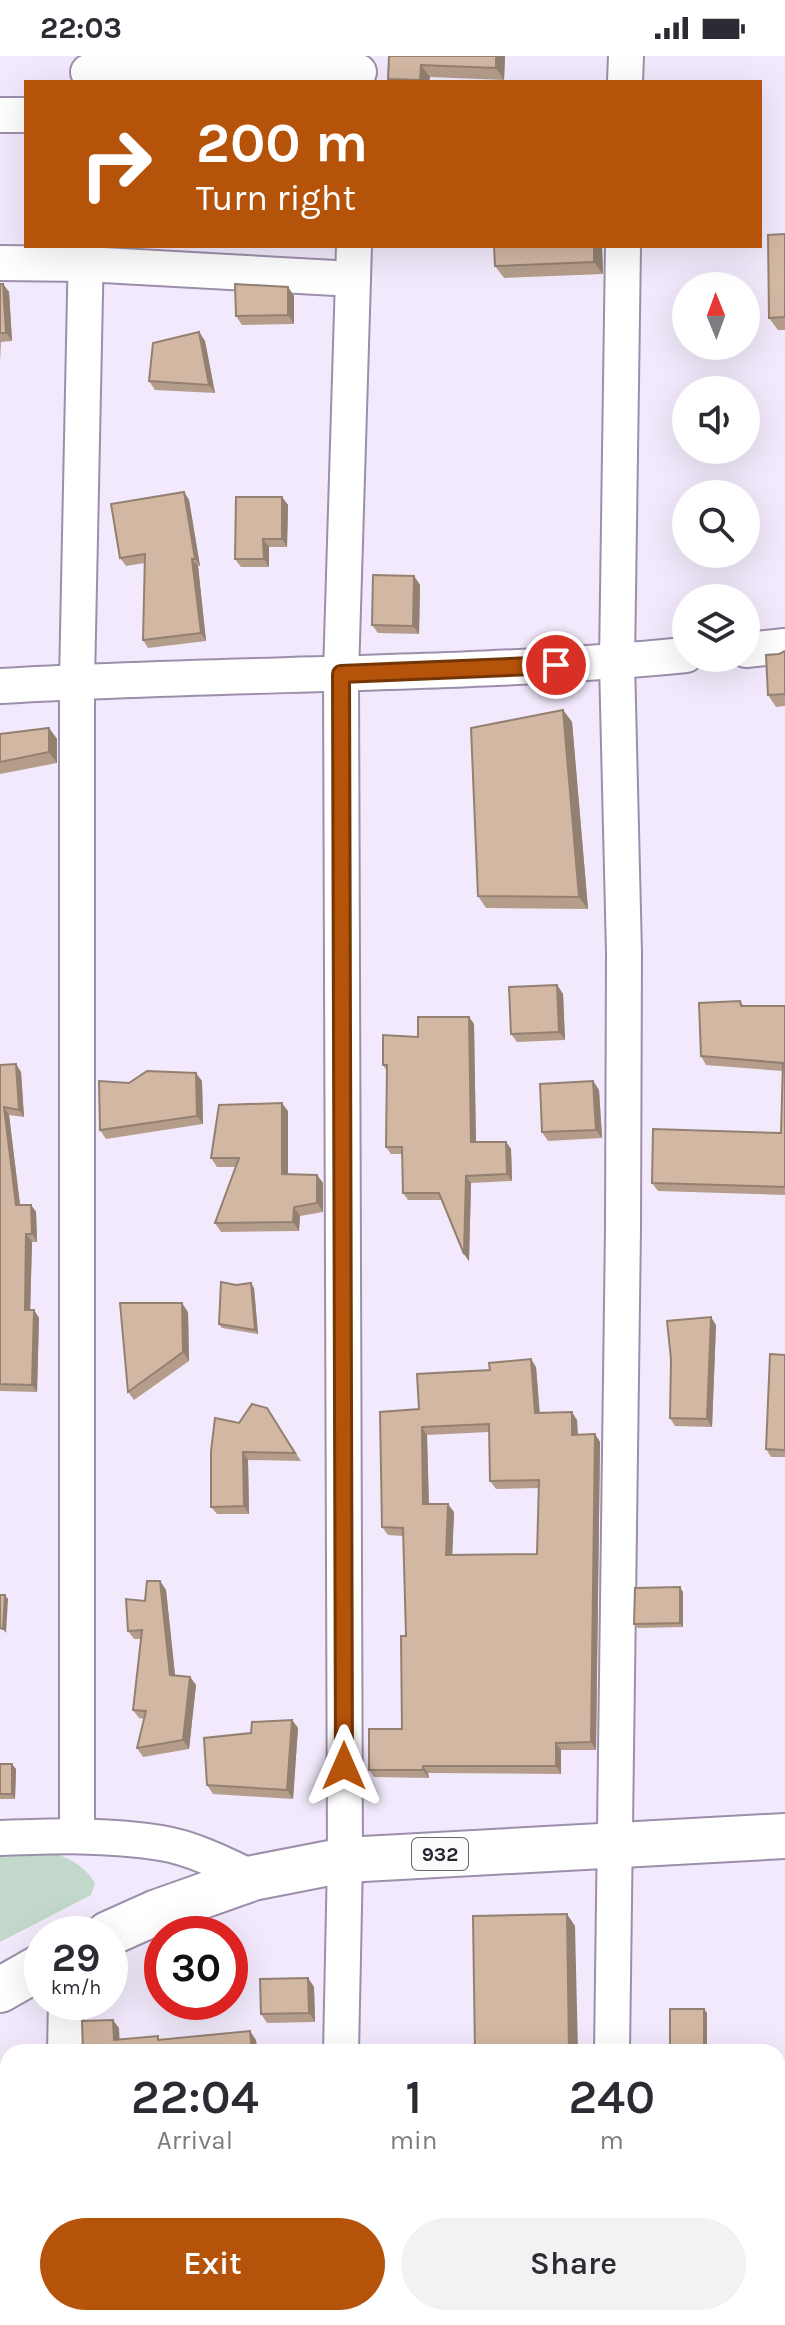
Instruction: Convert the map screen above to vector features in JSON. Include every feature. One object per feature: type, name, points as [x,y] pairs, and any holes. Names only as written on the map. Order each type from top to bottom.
[{"type":"main road","name":"932","points":[[128,1925],[253,1878],[345,1860],[785,1836]]},
{"type":"main road","points":[[0,1990],[24,1976]]},
{"type":"street","points":[[625,80],[626,56]]},
{"type":"street","points":[[88,70],[359,70]]},
{"type":"street","points":[[0,115],[24,115]]},
{"type":"street","points":[[612,2044],[624,968],[617,662],[623,248]]},
{"type":"street","points":[[77,1835],[77,681],[85,255]]},
{"type":"street","points":[[0,263],[85,255],[353,262],[341,674],[345,1860],[341,2044]]},
{"type":"street","points":[[760,649],[785,646]]},
{"type":"street","points":[[0,686],[617,662],[672,656]]},
{"type":"street","points":[[0,1838],[77,1835],[163,1843],[220,1862],[253,1878]]},
{"type":"street","points":[[65,2044],[66,2020]]},
{"type":"green space","points":[[29,1847],[74,1862],[95,1883],[91,1895],[50,1916],[24,1916],[24,1930],[0,1942],[0,1849]]},
{"type":"building","points":[[389,56],[496,56],[496,68],[421,65],[420,80],[388,79]]},
{"type":"building","points":[[785,234],[785,317],[769,318],[768,235]]},
{"type":"building","points":[[494,248],[594,248],[594,262],[495,266]]},
{"type":"building","points":[[0,284],[3,284],[6,333],[0,333]]},
{"type":"building","points":[[235,284],[288,287],[288,315],[236,316]]},
{"type":"building","points":[[199,332],[209,385],[149,381],[153,343]]},
{"type":"building","points":[[184,492],[195,559],[192,559],[201,633],[143,640],[145,554],[120,558],[111,504]]},
{"type":"building","points":[[236,497],[282,497],[282,539],[263,539],[264,559],[235,559]]},
{"type":"building","points":[[373,575],[414,576],[413,626],[372,625]]},
{"type":"building","points":[[785,651],[785,694],[768,695],[766,655]]},
{"type":"building","points":[[563,710],[579,897],[478,896],[471,728]]},
{"type":"building","points":[[49,728],[49,752],[0,762],[0,734]]},
{"type":"building","points":[[557,985],[559,1032],[511,1034],[509,987]]},
{"type":"building","points":[[740,1001],[741,1006],[785,1006],[785,1187],[652,1183],[653,1129],[781,1133],[783,1063],[701,1056],[699,1003]]},
{"type":"building","points":[[418,1017],[469,1017],[471,1142],[506,1142],[507,1174],[466,1176],[464,1254],[439,1193],[403,1193],[402,1147],[386,1147],[387,1065],[383,1065],[383,1035],[418,1037]]},
{"type":"building","points":[[16,1064],[19,1110],[4,1107],[16,1205],[31,1205],[32,1234],[26,1234],[25,1310],[34,1310],[32,1385],[0,1384],[0,1065]]},
{"type":"building","points":[[147,1071],[196,1073],[197,1116],[100,1130],[99,1081],[129,1083]]},
{"type":"building","points":[[593,1081],[596,1130],[542,1132],[540,1084]]},
{"type":"building","points":[[282,1103],[282,1174],[317,1175],[317,1203],[294,1207],[293,1222],[215,1223],[239,1158],[211,1158],[219,1105]]},
{"type":"building","points":[[221,1282],[236,1285],[251,1283],[255,1330],[219,1324]]},
{"type":"building","points":[[120,1303],[182,1303],[183,1352],[128,1392]]},
{"type":"building","points":[[711,1317],[707,1419],[670,1418],[671,1359],[667,1321]]},
{"type":"building","points":[[770,1354],[785,1355],[785,1450],[766,1449]]},
{"type":"building","points":[[531,1359],[535,1413],[572,1412],[572,1435],[595,1434],[591,1742],[556,1743],[556,1766],[423,1766],[423,1770],[369,1770],[369,1729],[402,1729],[401,1636],[406,1636],[403,1528],[382,1527],[380,1412],[419,1409],[417,1374],[490,1370],[489,1363]],"holes":[[[489,1424],[490,1481],[539,1480],[537,1554],[446,1555],[448,1504],[423,1504],[422,1427]]]},
{"type":"building","points":[[252,1404],[267,1408],[295,1453],[243,1452],[244,1506],[211,1507],[211,1451],[215,1418],[239,1423]]},
{"type":"building","points":[[147,1581],[160,1581],[170,1675],[190,1677],[183,1740],[137,1748],[146,1711],[133,1710],[142,1630],[128,1631],[126,1599],[145,1601]]},
{"type":"building","points":[[680,1587],[680,1623],[634,1624],[635,1588]]},
{"type":"building","points":[[0,1595],[5,1595],[3,1629],[0,1628]]},
{"type":"building","points":[[292,1720],[287,1790],[207,1785],[204,1738],[251,1733],[252,1722]]},
{"type":"building","points":[[0,1764],[12,1764],[12,1794],[0,1794]]},
{"type":"building","points":[[567,1914],[569,2044],[475,2044],[473,1916]]},
{"type":"building","points":[[308,1978],[309,2013],[261,2014],[260,1979]]},
{"type":"building","points":[[670,2009],[704,2009],[704,2044],[670,2044]]},
{"type":"building","points":[[113,2020],[114,2040],[158,2036],[158,2040],[250,2031],[251,2044],[83,2044],[82,2021]]},
{"type":"route","points":[[344,1766],[341,674],[556,665]]}]
